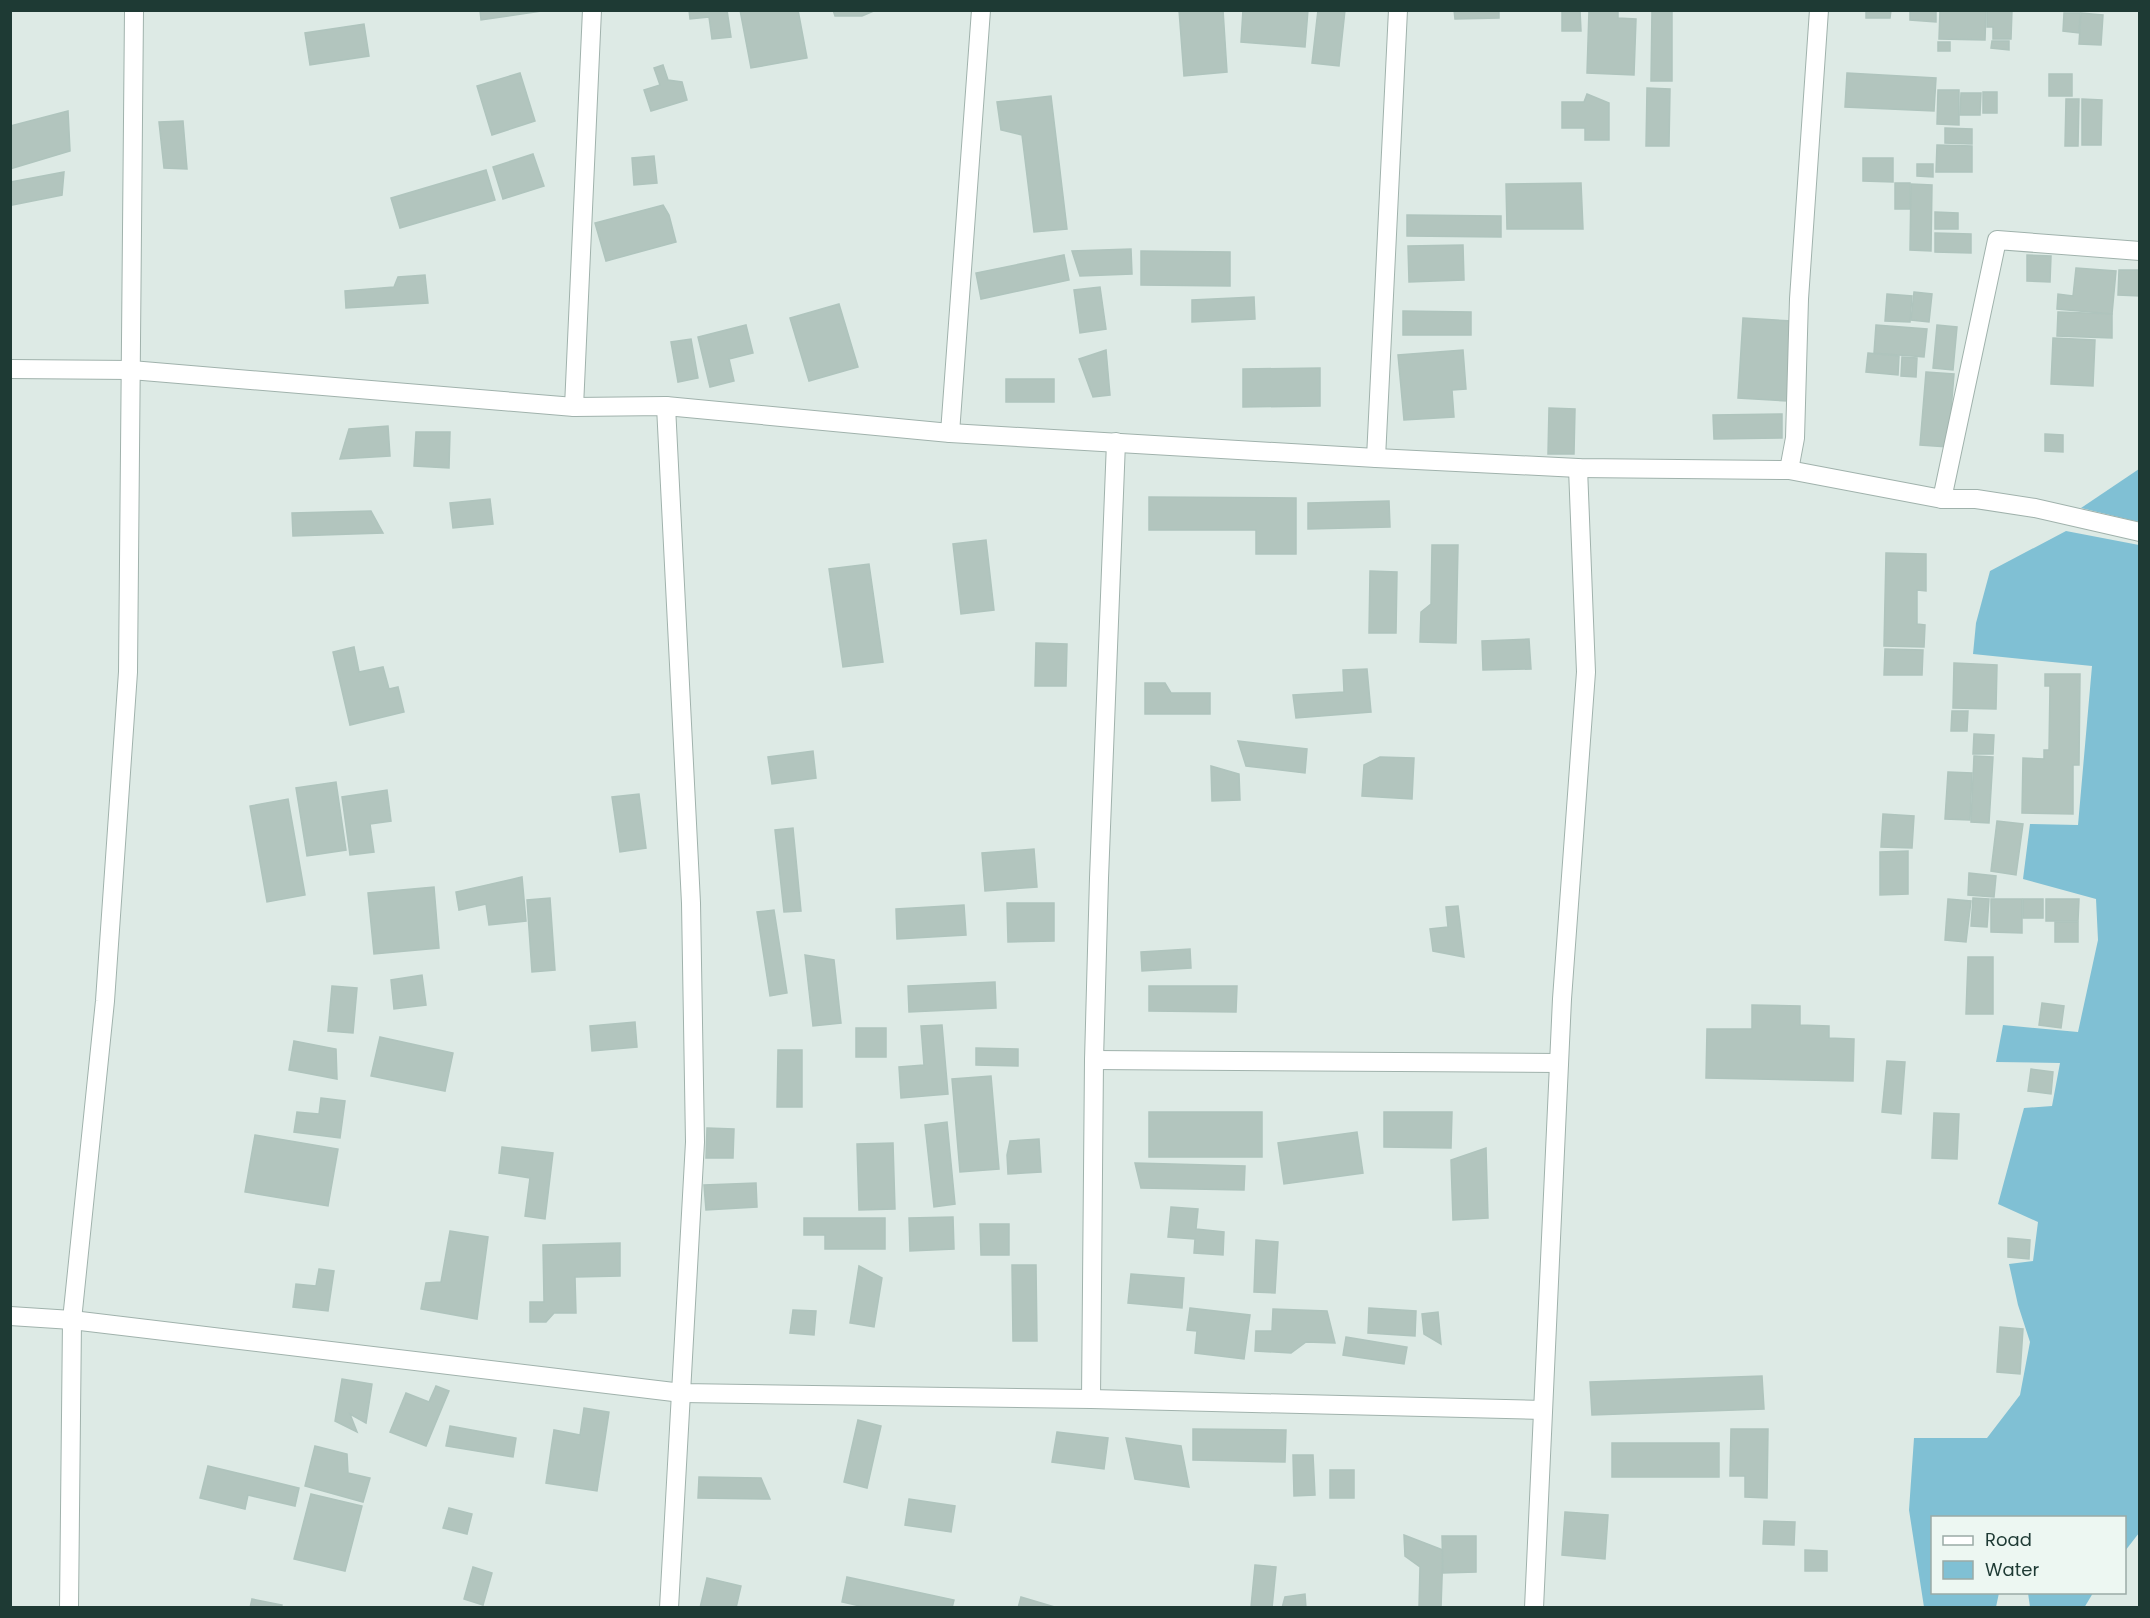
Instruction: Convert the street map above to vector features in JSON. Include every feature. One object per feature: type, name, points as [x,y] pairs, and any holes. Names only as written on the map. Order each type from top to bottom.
[{"type":"street","points":[[69,1608],[72,1320],[105,1001],[128,672],[134,10]]},
{"type":"street","points":[[573,407],[592,10]]},
{"type":"street","points":[[950,433],[981,10]]},
{"type":"street","points":[[1376,458],[1398,10]]},
{"type":"street","points":[[1789,470],[1795,438],[1799,299],[1819,10]]},
{"type":"street","points":[[1942,499],[1997,240],[2139,251]]},
{"type":"street","points":[[10,369],[130,370],[573,407],[666,406],[950,433],[1376,458],[1578,468],[1789,470],[1942,499],[1976,499],[2035,508],[2139,532]]},
{"type":"street","points":[[666,406],[690,891],[694,1119],[682,1393],[669,1608]]},
{"type":"street","points":[[1091,1399],[1094,1060],[1116,442]]},
{"type":"street","points":[[1534,1608],[1562,999],[1586,672],[1578,468]]},
{"type":"street","points":[[1094,1060],[1559,1063]]},
{"type":"street","points":[[10,1316],[72,1320],[682,1393],[1091,1399],[1543,1410]]},
{"type":"water","points":[[2139,469],[2139,522],[2081,508]]},
{"type":"water","points":[[2066,531],[2139,545],[2139,1533],[2126,1550],[2126,1516],[1931,1516],[1931,1594],[1999,1594],[1996,1607],[1924,1607],[1909,1510],[1914,1438],[1987,1438],[2020,1395],[2030,1342],[2018,1305],[2009,1264],[2033,1261],[2038,1222],[1998,1204],[2024,1108],[2052,1106],[2060,1063],[1996,1062],[2003,1025],[2078,1032],[2098,940],[2096,899],[2023,879],[2030,824],[2078,825],[2092,666],[1973,654],[1976,623],[1990,571]]},
{"type":"water","points":[[2028,1594],[2092,1594],[2084,1608],[2030,1607]]},
{"type":"building","points":[[480,10],[541,10],[541,11],[481,20]]},
{"type":"building","points":[[689,10],[727,10],[731,37],[712,39],[709,17],[690,19]]},
{"type":"building","points":[[740,10],[798,10],[807,58],[751,68]]},
{"type":"building","points":[[833,10],[876,10],[862,16],[835,16]]},
{"type":"building","points":[[1179,10],[1223,10],[1227,72],[1184,76]]},
{"type":"building","points":[[1243,10],[1308,10],[1305,47],[1241,42]]},
{"type":"building","points":[[1318,10],[1345,10],[1339,66],[1312,63]]},
{"type":"building","points":[[1454,10],[1499,10],[1499,18],[1455,19]]},
{"type":"building","points":[[1562,10],[1580,10],[1581,31],[1562,31]]},
{"type":"building","points":[[1589,10],[1618,10],[1618,18],[1636,19],[1634,75],[1587,73]]},
{"type":"building","points":[[1652,10],[1672,10],[1672,81],[1651,81]]},
{"type":"building","points":[[1866,10],[1891,10],[1890,18],[1866,18]]},
{"type":"building","points":[[1910,10],[1936,10],[1936,22],[1910,20]]},
{"type":"building","points":[[1940,10],[1986,10],[1985,40],[1939,39]]},
{"type":"building","points":[[1987,10],[2012,10],[2011,39],[1993,39],[1993,27],[1987,27]]},
{"type":"building","points":[[2064,13],[2080,13],[2079,33],[2063,31]]},
{"type":"building","points":[[2081,13],[2103,15],[2101,45],[2079,44]]},
{"type":"building","points":[[364,24],[369,56],[310,65],[305,33]]},
{"type":"building","points":[[1992,41],[2009,41],[2009,50],[1991,48]]},
{"type":"building","points":[[1938,42],[1950,42],[1950,51],[1938,51]]},
{"type":"building","points":[[663,65],[668,80],[682,82],[687,100],[651,111],[644,90],[660,85],[654,68]]},
{"type":"building","points":[[520,73],[535,121],[492,135],[477,86]]},
{"type":"building","points":[[1847,73],[1936,78],[1934,111],[1845,107]]},
{"type":"building","points":[[2049,74],[2072,74],[2072,96],[2049,96]]},
{"type":"building","points":[[1647,88],[1670,89],[1669,146],[1646,146]]},
{"type":"building","points":[[1938,90],[1959,90],[1959,125],[1937,124]]},
{"type":"building","points":[[1983,92],[1997,92],[1997,113],[1983,113]]},
{"type":"building","points":[[1961,93],[1981,93],[1980,115],[1960,115]]},
{"type":"building","points":[[1587,94],[1609,103],[1609,140],[1585,140],[1585,128],[1562,128],[1562,102],[1584,102]]},
{"type":"building","points":[[1051,96],[1067,229],[1034,232],[1022,135],[1001,130],[997,102]]},
{"type":"building","points":[[2066,99],[2079,99],[2078,146],[2065,146]]},
{"type":"building","points":[[2082,99],[2102,100],[2101,145],[2082,145]]},
{"type":"building","points":[[68,111],[70,151],[10,169],[10,126]]},
{"type":"building","points":[[183,121],[187,169],[164,168],[159,122]]},
{"type":"building","points":[[1945,128],[1972,129],[1972,144],[1945,143]]},
{"type":"building","points":[[1937,145],[1972,146],[1972,172],[1936,172]]},
{"type":"building","points":[[533,154],[544,186],[503,199],[493,167]]},
{"type":"building","points":[[654,156],[657,183],[634,185],[632,158]]},
{"type":"building","points":[[1863,158],[1893,158],[1893,182],[1863,181]]},
{"type":"building","points":[[1917,164],[1933,164],[1933,177],[1917,176]]},
{"type":"building","points":[[486,170],[495,200],[400,228],[391,198]]},
{"type":"building","points":[[64,172],[62,195],[12,205],[10,182]]},
{"type":"building","points":[[1581,183],[1583,229],[1507,229],[1506,184]]},
{"type":"building","points":[[1895,183],[1910,183],[1910,209],[1895,209]]},
{"type":"building","points":[[1911,184],[1932,185],[1931,251],[1910,250]]},
{"type":"building","points":[[663,205],[669,215],[676,242],[606,261],[595,223]]},
{"type":"building","points":[[1935,212],[1958,213],[1958,229],[1935,229]]},
{"type":"building","points":[[1407,215],[1501,216],[1501,237],[1407,236]]},
{"type":"building","points":[[1935,233],[1971,234],[1971,253],[1935,252]]},
{"type":"building","points":[[1463,245],[1464,280],[1409,282],[1408,246]]},
{"type":"building","points":[[1131,249],[1132,274],[1080,276],[1072,251]]},
{"type":"building","points":[[1141,251],[1230,252],[1230,286],[1141,285]]},
{"type":"building","points":[[1064,255],[1069,280],[981,299],[976,273]]},
{"type":"building","points":[[2027,255],[2051,256],[2050,282],[2027,281]]},
{"type":"building","points":[[2076,268],[2116,271],[2112,314],[2057,309],[2058,294],[2073,296]]},
{"type":"building","points":[[2119,270],[2140,270],[2140,296],[2118,295]]},
{"type":"building","points":[[425,275],[428,303],[346,308],[345,291],[394,287],[398,277]]},
{"type":"building","points":[[1100,287],[1106,329],[1080,333],[1074,290]]},
{"type":"building","points":[[1914,292],[1932,294],[1929,322],[1911,320]]},
{"type":"building","points":[[1887,294],[1912,296],[1910,322],[1885,321]]},
{"type":"building","points":[[1254,297],[1255,319],[1192,322],[1192,300]]},
{"type":"building","points":[[839,304],[858,367],[809,381],[790,318]]},
{"type":"building","points":[[1403,311],[1471,312],[1471,335],[1403,335]]},
{"type":"building","points":[[2058,312],[2112,314],[2112,338],[2057,336]]},
{"type":"building","points":[[1743,318],[1792,321],[1787,401],[1738,398]]},
{"type":"building","points":[[746,325],[753,353],[729,359],[734,381],[710,387],[698,337]]},
{"type":"building","points":[[1876,325],[1927,329],[1924,357],[1874,353]]},
{"type":"building","points":[[1937,325],[1957,327],[1953,370],[1933,368]]},
{"type":"building","points":[[2053,338],[2095,340],[2093,386],[2051,384]]},
{"type":"building","points":[[691,339],[698,378],[678,382],[671,342]]},
{"type":"building","points":[[1106,350],[1110,395],[1093,397],[1079,359]]},
{"type":"building","points":[[1463,350],[1466,389],[1452,390],[1454,417],[1404,420],[1398,355]]},
{"type":"building","points":[[1868,353],[1899,356],[1898,375],[1866,372]]},
{"type":"building","points":[[1902,357],[1917,358],[1916,377],[1901,376]]},
{"type":"building","points":[[1320,368],[1320,406],[1243,407],[1243,369]]},
{"type":"building","points":[[1926,372],[1954,374],[1948,447],[1920,445]]},
{"type":"building","points":[[1006,379],[1054,379],[1054,402],[1006,402]]},
{"type":"building","points":[[1549,408],[1575,409],[1574,454],[1548,454]]},
{"type":"building","points":[[1782,414],[1782,438],[1714,439],[1713,415]]},
{"type":"building","points":[[388,426],[390,456],[340,459],[349,429]]},
{"type":"building","points":[[416,432],[450,432],[449,468],[414,466]]},
{"type":"building","points":[[2045,434],[2063,435],[2063,452],[2045,451]]},
{"type":"building","points":[[1149,497],[1296,498],[1296,554],[1256,554],[1256,530],[1149,530]]},
{"type":"building","points":[[490,499],[493,524],[453,528],[450,503]]},
{"type":"building","points":[[1389,501],[1390,527],[1308,529],[1308,503]]},
{"type":"building","points":[[371,511],[383,533],[293,536],[292,513]]},
{"type":"building","points":[[986,540],[994,610],[961,614],[953,544]]},
{"type":"building","points":[[1432,545],[1458,545],[1456,643],[1420,642],[1421,612],[1431,604]]},
{"type":"building","points":[[1886,553],[1926,554],[1926,591],[1917,590],[1917,624],[1925,625],[1924,647],[1884,646]]},
{"type":"building","points":[[869,564],[883,662],[843,667],[829,569]]},
{"type":"building","points":[[1370,571],[1397,572],[1396,633],[1369,633]]},
{"type":"building","points":[[1529,639],[1531,669],[1483,670],[1482,641]]},
{"type":"building","points":[[1036,643],[1067,644],[1066,686],[1035,686]]},
{"type":"building","points":[[354,647],[359,672],[383,667],[389,689],[398,687],[404,712],[350,725],[333,652]]},
{"type":"building","points":[[1885,649],[1923,650],[1922,675],[1884,675]]},
{"type":"building","points":[[1954,663],[1997,665],[1996,709],[1953,708]]},
{"type":"building","points":[[1367,669],[1371,712],[1296,718],[1293,695],[1344,692],[1343,670]]},
{"type":"building","points":[[2045,674],[2080,674],[2079,765],[2073,765],[2073,814],[2022,813],[2023,758],[2044,759],[2044,750],[2049,750],[2050,686],[2045,686]]},
{"type":"building","points":[[1145,683],[1165,683],[1171,693],[1210,693],[1210,714],[1145,714]]},
{"type":"building","points":[[1952,711],[1968,711],[1967,731],[1951,731]]},
{"type":"building","points":[[1974,734],[1994,735],[1993,754],[1973,754]]},
{"type":"building","points":[[1238,741],[1307,749],[1305,773],[1246,766]]},
{"type":"building","points":[[813,751],[816,778],[772,784],[768,757]]},
{"type":"building","points":[[1974,756],[1993,757],[1989,823],[1971,822]]},
{"type":"building","points":[[1380,757],[1414,758],[1412,799],[1362,796],[1364,765]]},
{"type":"building","points":[[1211,766],[1239,774],[1240,800],[1212,801]]},
{"type":"building","points":[[1948,772],[1972,773],[1970,820],[1945,819]]},
{"type":"building","points":[[336,782],[346,850],[307,856],[296,788]]},
{"type":"building","points":[[387,790],[391,821],[370,824],[374,852],[350,855],[342,797]]},
{"type":"building","points":[[639,794],[646,848],[620,852],[612,797]]},
{"type":"building","points":[[288,799],[305,895],[267,902],[250,806]]},
{"type":"building","points":[[1883,814],[1914,816],[1912,848],[1881,847]]},
{"type":"building","points":[[1997,821],[2023,824],[2016,875],[1991,871]]},
{"type":"building","points":[[793,828],[801,911],[784,912],[775,830]]},
{"type":"building","points":[[1034,849],[1037,887],[985,891],[982,853]]},
{"type":"building","points":[[1908,851],[1908,894],[1880,895],[1880,852]]},
{"type":"building","points":[[1969,873],[1996,876],[1994,897],[1968,895]]},
{"type":"building","points":[[522,877],[526,921],[489,925],[486,904],[459,910],[456,892]]},
{"type":"building","points":[[434,887],[439,948],[374,954],[368,893]]},
{"type":"building","points":[[550,898],[555,970],[532,972],[527,900]]},
{"type":"building","points":[[1973,898],[1989,899],[1987,927],[1971,926]]},
{"type":"building","points":[[1948,899],[1971,901],[1966,942],[1945,940]]},
{"type":"building","points":[[1991,899],[2022,899],[2022,933],[1991,932]]},
{"type":"building","points":[[2023,899],[2043,899],[2043,918],[2023,918]]},
{"type":"building","points":[[2046,899],[2079,899],[2078,921],[2046,921]]},
{"type":"building","points":[[1007,903],[1054,903],[1054,941],[1008,942]]},
{"type":"building","points":[[964,905],[966,935],[897,939],[896,909]]},
{"type":"building","points":[[1458,906],[1464,957],[1433,951],[1430,929],[1448,927],[1446,907]]},
{"type":"building","points":[[774,910],[787,993],[770,996],[757,912]]},
{"type":"building","points":[[2055,922],[2078,922],[2078,942],[2055,942]]},
{"type":"building","points":[[1190,949],[1191,968],[1142,971],[1141,952]]},
{"type":"building","points":[[805,955],[834,960],[841,1023],[813,1026]]},
{"type":"building","points":[[1968,957],[1993,957],[1993,1014],[1966,1014]]},
{"type":"building","points":[[422,975],[426,1005],[394,1009],[391,980]]},
{"type":"building","points":[[995,982],[996,1008],[909,1012],[908,986]]},
{"type":"building","points":[[332,986],[357,988],[353,1033],[328,1031]]},
{"type":"building","points":[[1149,986],[1237,986],[1236,1012],[1149,1011]]},
{"type":"building","points":[[2042,1003],[2064,1006],[2061,1028],[2039,1025]]},
{"type":"building","points":[[1752,1005],[1800,1006],[1800,1025],[1829,1026],[1829,1038],[1854,1039],[1853,1081],[1706,1078],[1707,1029],[1752,1029]]},
{"type":"building","points":[[635,1022],[637,1047],[592,1051],[590,1026]]},
{"type":"building","points":[[942,1025],[948,1094],[901,1098],[899,1067],[924,1065],[921,1026]]},
{"type":"building","points":[[856,1028],[886,1028],[886,1057],[856,1057]]},
{"type":"building","points":[[380,1037],[453,1053],[445,1091],[371,1076]]},
{"type":"building","points":[[294,1041],[336,1049],[337,1079],[289,1070]]},
{"type":"building","points":[[976,1048],[1018,1049],[1018,1066],[976,1065]]},
{"type":"building","points":[[778,1050],[802,1050],[802,1107],[777,1107]]},
{"type":"building","points":[[1887,1061],[1905,1062],[1901,1114],[1882,1112]]},
{"type":"building","points":[[2031,1069],[2053,1072],[2051,1094],[2028,1091]]},
{"type":"building","points":[[991,1076],[999,1169],[960,1172],[952,1079]]},
{"type":"building","points":[[321,1098],[345,1101],[340,1138],[294,1132],[297,1112],[319,1114]]},
{"type":"building","points":[[1149,1112],[1262,1112],[1262,1157],[1149,1157]]},
{"type":"building","points":[[1384,1112],[1452,1112],[1451,1148],[1384,1147]]},
{"type":"building","points":[[1934,1113],[1959,1114],[1957,1159],[1932,1158]]},
{"type":"building","points":[[947,1122],[955,1204],[934,1207],[925,1125]]},
{"type":"building","points":[[707,1128],[734,1129],[733,1158],[706,1158]]},
{"type":"building","points":[[1357,1132],[1363,1173],[1284,1184],[1278,1143]]},
{"type":"building","points":[[255,1135],[338,1149],[328,1206],[245,1192]]},
{"type":"building","points":[[1039,1139],[1041,1172],[1008,1174],[1007,1155],[1010,1141]]},
{"type":"building","points":[[893,1143],[895,1209],[859,1210],[857,1144]]},
{"type":"building","points":[[502,1147],[553,1153],[545,1219],[525,1216],[530,1178],[499,1173]]},
{"type":"building","points":[[1486,1148],[1488,1218],[1453,1220],[1451,1160]]},
{"type":"building","points":[[1135,1163],[1245,1166],[1244,1190],[1141,1188]]},
{"type":"building","points":[[756,1183],[757,1207],[706,1210],[704,1185]]},
{"type":"building","points":[[1171,1207],[1198,1209],[1196,1229],[1224,1232],[1223,1255],[1194,1253],[1195,1239],[1168,1237]]},
{"type":"building","points":[[953,1217],[954,1249],[910,1251],[909,1218]]},
{"type":"building","points":[[804,1218],[885,1218],[885,1249],[825,1249],[825,1235],[804,1235]]},
{"type":"building","points":[[980,1224],[1009,1224],[1009,1255],[981,1255]]},
{"type":"building","points":[[450,1231],[488,1237],[477,1319],[421,1309],[426,1283],[441,1282]]},
{"type":"building","points":[[2008,1238],[2030,1240],[2029,1259],[2008,1257]]},
{"type":"building","points":[[1256,1240],[1278,1242],[1275,1293],[1254,1292]]},
{"type":"building","points":[[620,1243],[620,1276],[575,1277],[576,1313],[554,1313],[546,1322],[530,1322],[530,1302],[544,1302],[543,1245]]},
{"type":"building","points":[[1012,1265],[1036,1265],[1037,1341],[1013,1341]]},
{"type":"building","points":[[859,1266],[882,1278],[874,1327],[850,1323]]},
{"type":"building","points":[[319,1269],[334,1271],[328,1311],[293,1307],[296,1284],[316,1286]]},
{"type":"building","points":[[1131,1274],[1184,1278],[1182,1308],[1128,1303]]},
{"type":"building","points":[[1190,1308],[1250,1315],[1244,1359],[1195,1353],[1197,1331],[1187,1330]]},
{"type":"building","points":[[1369,1308],[1416,1311],[1415,1336],[1368,1333]]},
{"type":"building","points":[[1273,1309],[1327,1311],[1335,1343],[1306,1342],[1291,1353],[1255,1351],[1256,1331],[1272,1331]]},
{"type":"building","points":[[793,1310],[816,1311],[814,1335],[790,1333]]},
{"type":"building","points":[[1438,1312],[1441,1344],[1424,1334],[1422,1314]]},
{"type":"building","points":[[2000,1327],[2023,1329],[2020,1374],[1997,1372]]},
{"type":"building","points":[[1346,1337],[1407,1347],[1404,1364],[1343,1355]]},
{"type":"building","points":[[1762,1376],[1764,1409],[1592,1415],[1590,1382]]},
{"type":"building","points":[[342,1379],[372,1384],[366,1423],[350,1414],[357,1432],[335,1421]]},
{"type":"building","points":[[436,1386],[449,1391],[426,1446],[390,1432],[406,1393],[429,1402]]},
{"type":"building","points":[[584,1408],[609,1412],[597,1491],[546,1483],[554,1430],[580,1435]]},
{"type":"building","points":[[858,1420],[881,1426],[867,1488],[844,1482]]},
{"type":"building","points":[[450,1426],[516,1438],[513,1457],[446,1446]]},
{"type":"building","points":[[1193,1429],[1286,1430],[1285,1462],[1193,1460]]},
{"type":"building","points":[[1731,1429],[1768,1429],[1767,1498],[1745,1497],[1745,1476],[1730,1476]]},
{"type":"building","points":[[1057,1432],[1108,1438],[1104,1469],[1052,1462]]},
{"type":"building","points":[[1126,1438],[1181,1446],[1189,1487],[1135,1479]]},
{"type":"building","points":[[1612,1443],[1719,1443],[1719,1477],[1612,1477]]},
{"type":"building","points":[[315,1446],[347,1454],[348,1473],[370,1478],[363,1502],[305,1486]]},
{"type":"building","points":[[1293,1455],[1313,1455],[1315,1495],[1294,1496]]},
{"type":"building","points":[[208,1466],[299,1488],[295,1506],[248,1495],[245,1509],[200,1498]]},
{"type":"building","points":[[1330,1470],[1354,1470],[1354,1498],[1330,1498]]},
{"type":"building","points":[[699,1477],[761,1478],[770,1499],[698,1498]]},
{"type":"building","points":[[311,1494],[362,1506],[345,1571],[294,1559]]},
{"type":"building","points":[[909,1499],[955,1506],[951,1532],[905,1525]]},
{"type":"building","points":[[449,1508],[472,1514],[467,1534],[443,1528]]},
{"type":"building","points":[[1565,1512],[1608,1515],[1605,1559],[1562,1555]]},
{"type":"building","points":[[1764,1521],[1795,1522],[1794,1545],[1763,1544]]},
{"type":"building","points":[[1404,1535],[1443,1550],[1441,1608],[1419,1608],[1420,1567],[1405,1556]]},
{"type":"building","points":[[1442,1536],[1476,1536],[1476,1572],[1443,1573]]},
{"type":"building","points":[[1805,1550],[1827,1551],[1827,1571],[1805,1571]]},
{"type":"building","points":[[1255,1565],[1276,1567],[1272,1608],[1251,1607]]},
{"type":"building","points":[[473,1567],[492,1573],[483,1605],[464,1599]]},
{"type":"building","points":[[847,1577],[954,1600],[952,1608],[869,1608],[842,1602]]},
{"type":"building","points":[[707,1578],[741,1586],[736,1608],[700,1608]]},
{"type":"building","points":[[1305,1594],[1306,1608],[1282,1608],[1285,1597]]},
{"type":"building","points":[[1021,1597],[1058,1608],[1018,1608]]},
{"type":"building","points":[[252,1599],[282,1605],[281,1608],[250,1608]]}]
